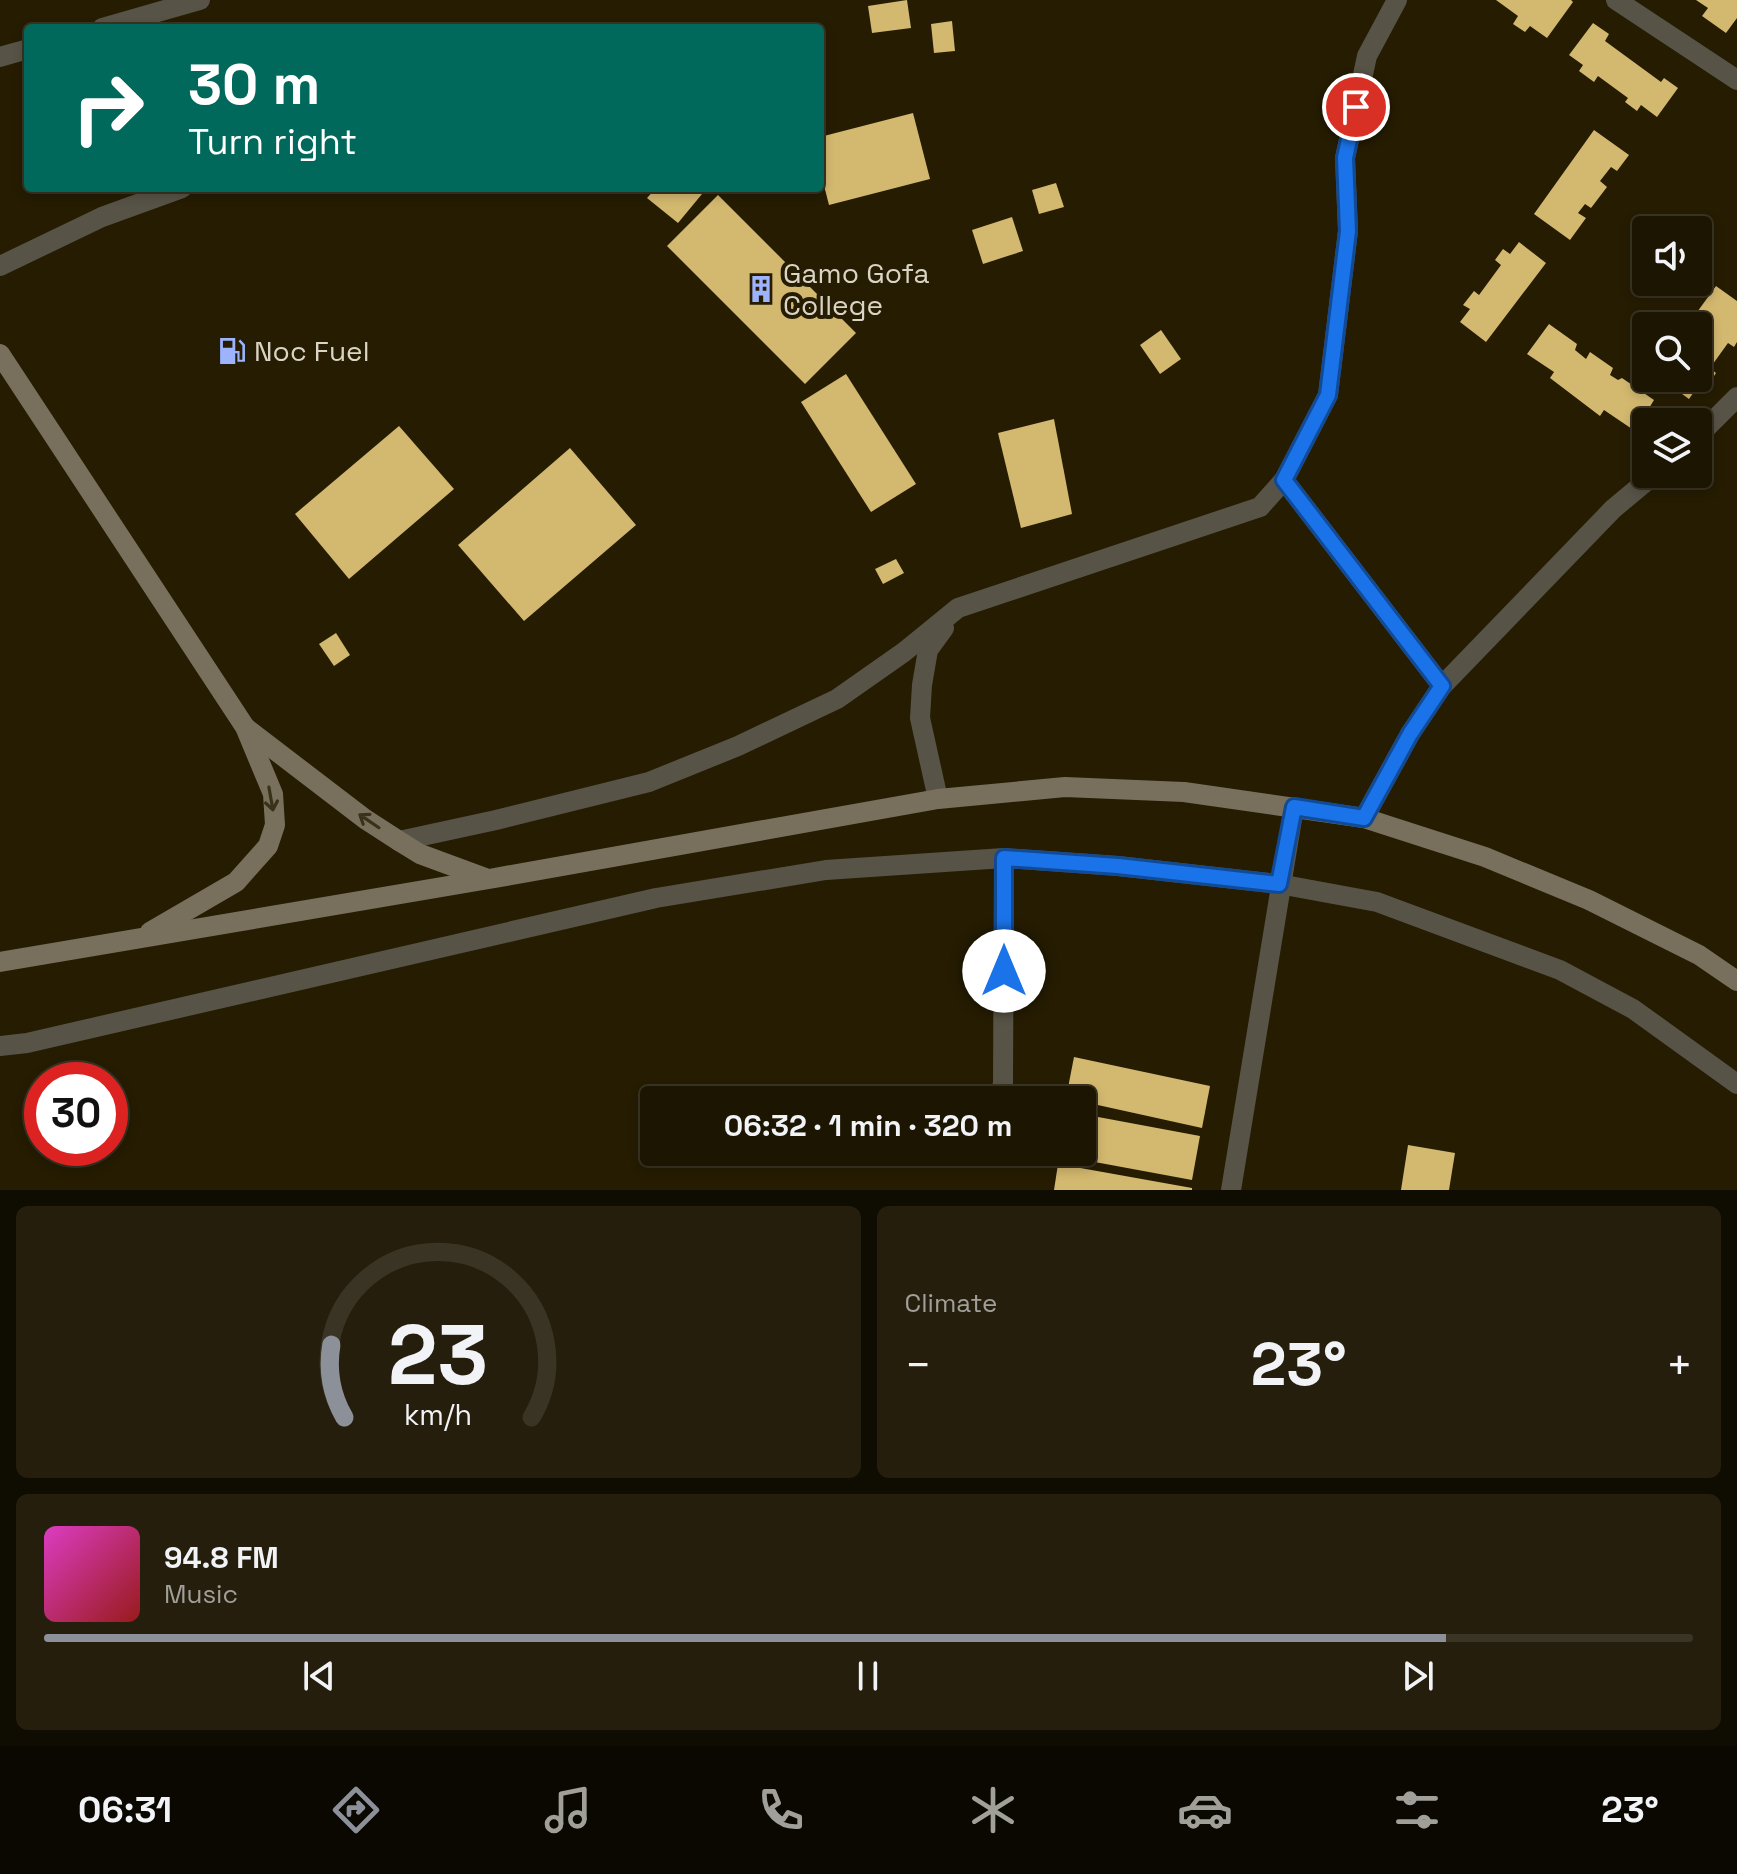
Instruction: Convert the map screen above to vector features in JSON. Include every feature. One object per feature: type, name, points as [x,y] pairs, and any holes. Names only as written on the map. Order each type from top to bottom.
[{"type":"main road","points":[[0,354],[245,727],[273,794],[275,825],[268,846],[236,882],[139,938]]},
{"type":"main road","points":[[245,727],[365,819],[399,841],[420,854],[489,879]]},
{"type":"main road","points":[[0,962],[938,799],[1065,787],[1184,792],[1364,818],[1485,857],[1589,900],[1699,955],[1737,981]]},
{"type":"street","points":[[116,24],[200,0]]},
{"type":"street","points":[[399,841],[649,782],[738,746],[837,699],[904,652],[958,608],[1260,507],[1284,480],[1328,395],[1348,231],[1345,158],[1367,56],[1397,0]]},
{"type":"street","points":[[1616,0],[1737,80]]},
{"type":"street","points":[[0,57],[24,50]]},
{"type":"street","points":[[0,266],[102,217],[171,192]]},
{"type":"street","points":[[1712,422],[1737,397]]},
{"type":"street","points":[[1284,480],[1442,686]]},
{"type":"street","points":[[1364,818],[1410,734],[1442,686],[1560,562],[1638,488]]},
{"type":"street","points":[[938,799],[920,718],[922,685],[928,650],[958,608]]},
{"type":"street","points":[[1231,1190],[1294,807]]},
{"type":"street","points":[[1002,1086],[1004,858]]},
{"type":"street","points":[[0,1046],[59,1036],[656,898],[826,870],[1004,858],[1118,866],[1279,884],[1377,902],[1560,970],[1633,1009],[1737,1084]]},
{"type":"building","points":[[907,0],[911,28],[872,33],[868,6]]},
{"type":"building","points":[[1496,0],[1573,2],[1547,38],[1530,26],[1525,32],[1513,24],[1518,16]]},
{"type":"building","points":[[1696,0],[1737,0],[1737,18],[1726,33],[1702,16],[1708,8]]},
{"type":"building","points":[[952,21],[955,51],[934,53],[931,24]]},
{"type":"building","points":[[1593,23],[1609,34],[1605,41],[1661,82],[1664,78],[1678,88],[1657,117],[1641,105],[1637,111],[1625,102],[1628,98],[1598,76],[1594,82],[1579,71],[1583,65],[1569,55]]},
{"type":"building","points":[[913,113],[930,179],[829,205],[824,186],[824,136]]},
{"type":"building","points":[[1594,130],[1629,155],[1617,171],[1611,167],[1600,181],[1607,187],[1591,208],[1585,204],[1578,213],[1586,218],[1570,240],[1534,214]]},
{"type":"building","points":[[1056,183],[1064,207],[1039,214],[1032,190]]},
{"type":"building","points":[[652,192],[704,192],[678,223],[647,198]]},
{"type":"building","name":"Gamo Gofa College","points":[[718,195],[856,333],[805,384],[667,246]]},
{"type":"building","points":[[1012,217],[1023,251],[983,264],[972,230]]},
{"type":"building","points":[[1519,242],[1546,263],[1486,342],[1460,322],[1470,309],[1463,305],[1474,291],[1479,295],[1501,265],[1495,260],[1503,249],[1510,254]]},
{"type":"building","points":[[1716,286],[1737,301],[1737,342],[1734,347],[1728,343],[1712,365],[1712,312],[1697,312],[1712,296]]},
{"type":"building","points":[[1549,324],[1577,344],[1575,350],[1586,359],[1590,352],[1613,368],[1610,375],[1632,385],[1632,392],[1642,392],[1654,400],[1649,408],[1632,408],[1632,429],[1604,410],[1600,416],[1550,378],[1554,372],[1527,354]]},
{"type":"building","points":[[1161,330],[1181,359],[1160,374],[1140,345]]},
{"type":"building","points":[[846,374],[916,484],[871,512],[801,402]]},
{"type":"building","points":[[1679,392],[1694,392],[1689,399]]},
{"type":"building","points":[[1054,419],[1072,514],[1021,528],[998,433]]},
{"type":"building","points":[[399,426],[454,489],[349,579],[295,514]]},
{"type":"building","points":[[570,448],[636,525],[524,621],[458,545]]},
{"type":"building","points":[[896,559],[904,573],[883,584],[875,569]]},
{"type":"building","points":[[336,633],[350,655],[334,666],[319,644]]},
{"type":"building","points":[[1074,1057],[1210,1086],[1202,1128],[1096,1105],[1096,1086],[1068,1086]]},
{"type":"building","points":[[1096,1117],[1200,1136],[1192,1180],[1096,1162]]},
{"type":"building","points":[[1408,1145],[1455,1153],[1449,1190],[1401,1190]]},
{"type":"building","points":[[1058,1166],[1192,1188],[1192,1190],[1054,1190]]},
{"type":"place","name":"Gamo Gofa College","points":[[761,289]]},
{"type":"place","name":"Noc Fuel","points":[[232,351]]},
{"type":"route","points":[[1004,971],[1004,858],[1118,866],[1279,884],[1294,807],[1364,818],[1410,734],[1442,686],[1284,480],[1328,395],[1348,231],[1345,158],[1356,107]]}]
